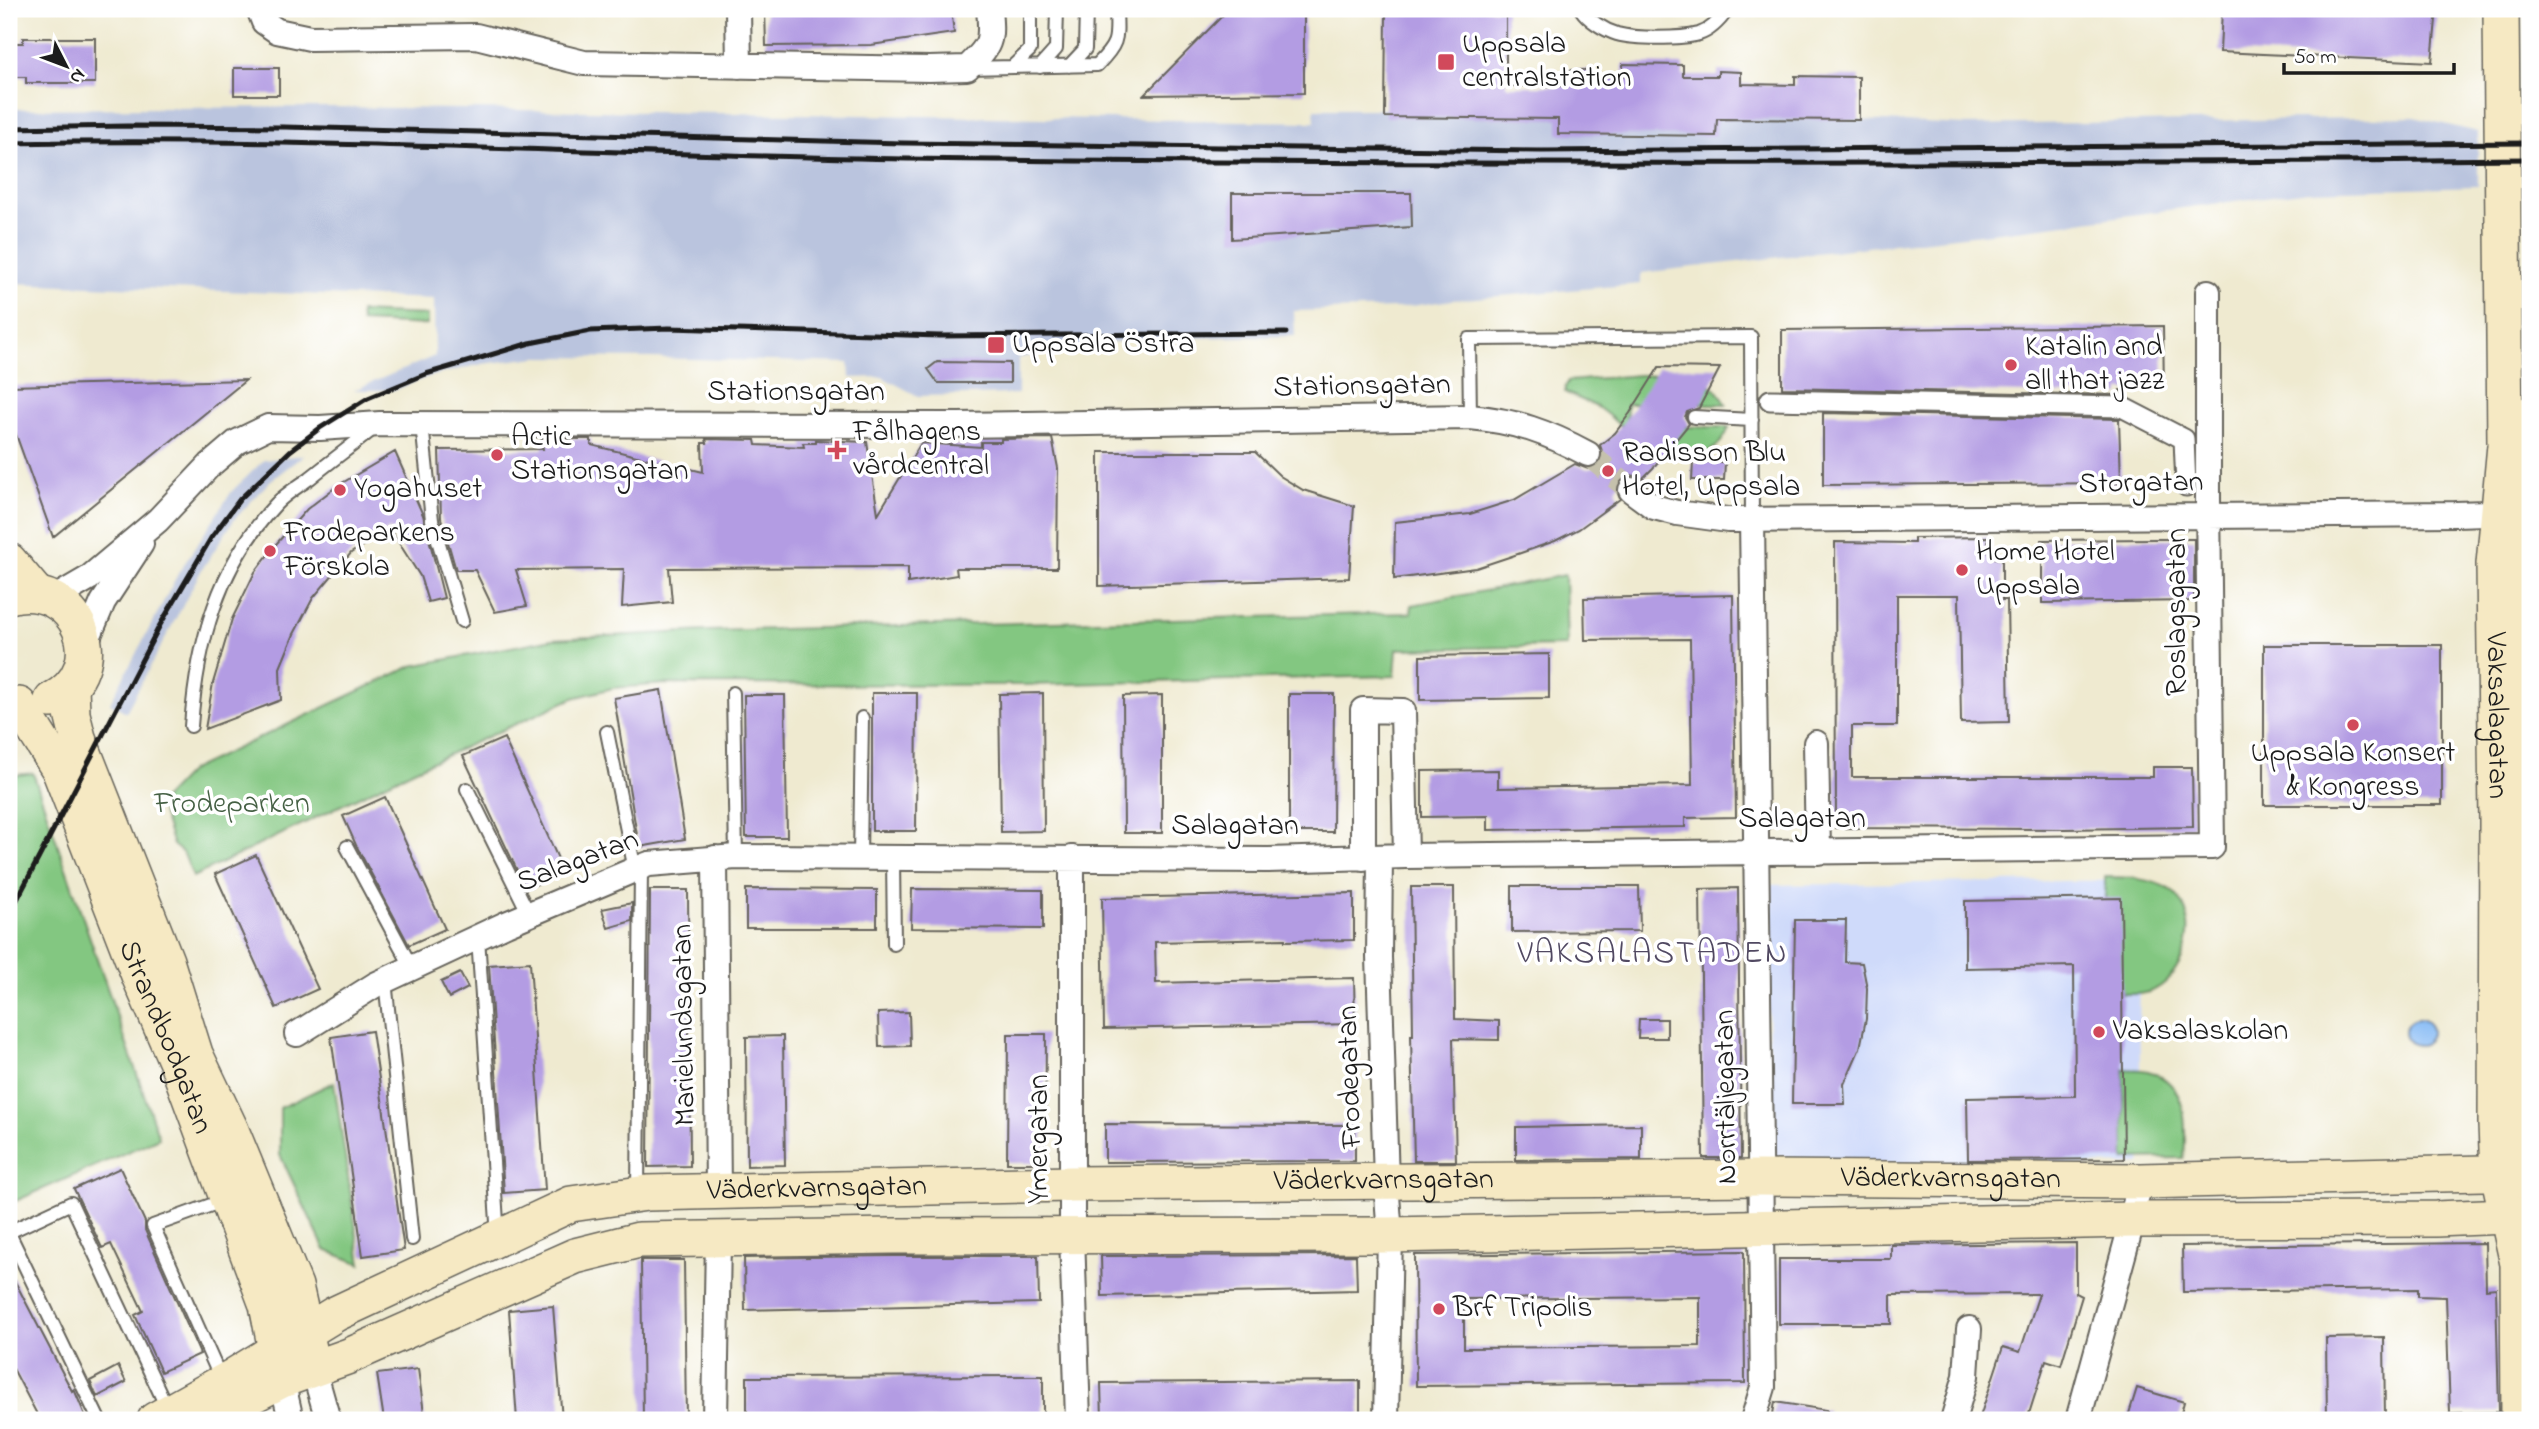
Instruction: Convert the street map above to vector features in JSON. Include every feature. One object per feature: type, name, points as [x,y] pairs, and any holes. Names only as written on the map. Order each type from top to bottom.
[{"type":"main road","name":"Vaksalagatan","points":[[2501,9],[2505,445],[2519,506]]},
{"type":"main road","name":"Vaksalagatan","points":[[2519,1420],[2517,861],[2494,564],[2519,506],[2530,414]]},
{"type":"main road","points":[[9,561],[33,596],[69,611],[80,628],[84,647],[81,668],[71,686],[38,705],[14,704]]},
{"type":"main road","name":"Strandbodgatan","points":[[71,686],[72,714],[78,738],[166,961],[195,1054],[230,1128],[295,1286],[313,1367]]},
{"type":"main road","name":"Strandbodgatan","points":[[14,704],[59,769],[140,978],[177,1063],[267,1305],[278,1365]]},
{"type":"main road","name":"Väderkvarnsgatan","points":[[278,1365],[306,1332],[335,1314],[571,1204],[638,1194],[1072,1184],[1760,1178],[2140,1181],[2518,1176]]},
{"type":"main road","name":"Väderkvarnsgatan","points":[[278,1365],[313,1367],[349,1356],[575,1256],[639,1240],[1072,1234],[1390,1235],[2132,1220],[2436,1219],[2519,1216]]},
{"type":"main road","points":[[162,1416],[223,1383],[278,1365]]},
{"type":"main road","points":[[204,1420],[278,1365]]},
{"type":"street","points":[[738,9],[738,66]]},
{"type":"street","points":[[261,15],[277,30],[310,38],[476,36],[584,63],[967,68],[986,49],[991,33],[989,9]]},
{"type":"street","name":"Roslagsgatan","points":[[2208,292],[2213,847]]},
{"type":"street","points":[[1770,400],[2122,407],[2184,439],[2186,486]]},
{"type":"street","name":"Stationsgatan","points":[[33,596],[89,578],[158,520],[210,464],[237,443],[268,427],[320,428],[380,424],[971,425],[1470,417],[1531,427],[1588,454]]},
{"type":"street","points":[[1631,491],[1654,506],[1677,513],[1728,520],[1752,519]]},
{"type":"street","name":"Storgatan","points":[[1752,519],[2455,514],[2519,506]]},
{"type":"street","name":"Norrtäljegatan","points":[[1752,519],[1763,1387],[1753,1420]]},
{"type":"street","name":"Stationsgatan","points":[[84,647],[103,602],[158,520]]},
{"type":"street","name":"Frodegatan","points":[[1386,1420],[1390,1235],[1385,1182],[1379,957],[1363,710],[1403,711],[1406,856]]},
{"type":"street","points":[[1816,743],[1818,852]]},
{"type":"street","name":"Salagatan","points":[[297,1034],[385,980],[529,914],[649,864],[725,858],[1268,860],[1406,856],[2213,847]]},
{"type":"street","name":"Marielundsgatan","points":[[718,1192],[725,858]]},
{"type":"street","name":"Ymergatan","points":[[1072,858],[1072,1234],[1078,1420]]},
{"type":"street","points":[[2078,1420],[2140,1181]]},
{"type":"street","points":[[715,1420],[718,1238]]},
{"type":"street","points":[[1953,1420],[1966,1376],[1969,1329]]},
{"type":"street","points":[[278,1365],[291,1420]]},
{"type":"street","points":[[313,1367],[328,1420]]},
{"type":"lane","points":[[1012,68],[1030,50],[1030,9]]},
{"type":"lane","points":[[1041,67],[1056,50],[1057,9]]},
{"type":"lane","points":[[1069,66],[1085,49],[1086,9]]},
{"type":"lane","points":[[967,68],[1097,65],[1113,49],[1117,32],[1116,9]]},
{"type":"lane","points":[[1581,9],[1595,22],[1619,34],[1661,37],[1699,34],[1711,28],[1728,9]]},
{"type":"lane","name":"Stationsgatan","points":[[1470,417],[1469,339],[1751,337],[1752,519]]},
{"type":"lane","points":[[1694,416],[1752,419]]},
{"type":"lane","points":[[191,726],[202,642],[240,549],[277,503],[380,424]]},
{"type":"lane","points":[[422,424],[432,520],[463,621]]},
{"type":"lane","points":[[725,858],[733,694]]},
{"type":"lane","points":[[860,858],[862,718]]},
{"type":"lane","points":[[607,732],[638,868],[638,1194]]},
{"type":"lane","points":[[467,789],[529,914]]},
{"type":"lane","points":[[347,847],[412,968]]},
{"type":"lane","points":[[893,858],[894,944]]},
{"type":"lane","points":[[478,937],[498,1239]]},
{"type":"lane","points":[[385,980],[412,1239]]},
{"type":"lane","points":[[223,1383],[153,1226],[229,1199]]},
{"type":"lane","points":[[99,1420],[9,1232],[71,1203],[162,1416]]},
{"type":"shaded area","points":[[330,107],[1315,122],[1314,109],[1385,109],[1385,117],[1558,119],[1558,134],[1717,119],[1859,120],[1967,125],[2414,117],[2478,132],[2478,186],[2309,191],[2042,227],[1641,273],[1641,284],[1452,300],[1398,308],[1294,311],[1295,336],[1136,339],[1018,358],[1018,394],[918,396],[882,377],[850,378],[849,363],[537,357],[482,364],[428,377],[395,390],[354,390],[435,356],[434,299],[9,283],[9,109]]},
{"type":"shaded area","points":[[304,455],[270,481],[234,520],[201,571],[126,712],[110,703],[179,572],[232,491],[264,460]]},
{"type":"shaded area","points":[[2138,880],[2141,1164],[1770,1169],[1767,885]]},
{"type":"green space","points":[[360,312],[427,315],[427,325],[361,322]]},
{"type":"green space","points":[[1639,375],[1677,375],[1700,379],[1719,392],[1726,404],[1627,404],[1626,427],[1729,427],[1722,441],[1711,450],[1698,454],[1669,453],[1641,441],[1600,409],[1565,392],[1569,381]]},
{"type":"green space","name":"Frodeparken","points":[[1565,575],[1567,646],[1397,649],[1395,676],[1025,685],[666,684],[613,688],[573,698],[412,771],[193,877],[184,854],[173,845],[159,803],[191,770],[412,666],[552,639],[707,631],[1411,613],[1412,605]]},
{"type":"green space","points":[[33,773],[159,1138],[9,1204],[9,776]]},
{"type":"green space","points":[[2105,877],[2138,879],[2162,885],[2180,899],[2186,912],[2187,942],[2182,957],[2166,982],[2150,992],[2122,994],[2105,899]]},
{"type":"green space","points":[[2123,1069],[2151,1072],[2163,1078],[2179,1096],[2184,1120],[2184,1158],[2124,1159]]},
{"type":"green space","points":[[334,1082],[361,1264],[325,1250],[280,1155],[280,1108]]},
{"type":"water","points":[[2418,1019],[2427,1023],[2431,1032],[2427,1041],[2418,1045],[2409,1041],[2405,1032],[2409,1023]]},
{"type":"building","points":[[765,9],[951,9],[954,33],[871,45],[766,46]]},
{"type":"building","points":[[1229,9],[1304,9],[1304,93],[1144,95]]},
{"type":"building","points":[[1386,9],[1506,9],[1506,86],[1563,86],[1563,70],[1588,70],[1588,76],[1623,77],[1623,64],[1683,65],[1683,76],[1718,76],[1718,71],[1741,72],[1741,84],[1795,85],[1795,76],[1859,77],[1859,120],[1717,119],[1716,136],[1558,134],[1558,119],[1385,117]]},
{"type":"building","points":[[2222,9],[2437,9],[2432,62],[2220,52]]},
{"type":"building","points":[[23,38],[95,38],[95,83],[26,83],[26,77],[9,77],[9,43],[23,43]]},
{"type":"building","points":[[234,68],[279,68],[279,95],[234,95]]},
{"type":"building","points":[[1232,193],[1411,193],[1412,227],[1232,239]]},
{"type":"building","points":[[2163,326],[2164,389],[2120,390],[2120,395],[1782,388],[1782,330]]},
{"type":"building","name":"Uppsala Östra","points":[[937,362],[1010,363],[1010,383],[938,383],[928,369]]},
{"type":"building","name":"Radisson Blu Hotel, Uppsala","points":[[1659,367],[1720,368],[1699,408],[1687,412],[1685,417],[1689,424],[1653,468],[1642,479],[1632,475],[1620,481],[1616,489],[1620,499],[1579,529],[1555,541],[1476,568],[1394,579],[1395,522],[1470,514],[1514,500],[1575,464],[1588,469],[1595,467],[1603,454],[1600,445],[1615,433]]},
{"type":"building","points":[[246,380],[53,537],[9,415],[9,386]]},
{"type":"building","points":[[1823,413],[2119,419],[2121,483],[1823,485]]},
{"type":"building","points":[[1052,438],[1058,468],[1057,568],[956,568],[957,575],[908,583],[908,567],[669,568],[672,602],[622,607],[624,569],[516,570],[527,606],[495,612],[475,570],[456,570],[441,518],[439,450],[543,449],[541,439],[591,439],[591,445],[703,472],[702,443],[707,443],[706,439],[755,440],[756,445],[804,447],[803,443],[816,443],[816,440],[867,442],[878,514],[921,443],[981,447],[981,442],[1001,442],[1001,439]]},
{"type":"building","points":[[395,452],[423,515],[444,598],[428,602],[420,576],[390,529],[351,553],[313,598],[280,668],[281,700],[205,729],[213,683],[232,619],[255,572],[307,509],[337,486]]},
{"type":"building","points":[[1099,452],[1255,452],[1280,476],[1303,490],[1354,506],[1349,578],[1099,586]]},
{"type":"building","points":[[1693,462],[1725,462],[1724,480],[1692,480]]},
{"type":"building","points":[[1988,537],[1989,556],[2002,560],[2002,600],[2007,600],[2009,722],[1961,723],[1959,595],[1897,595],[1897,726],[1852,726],[1852,777],[2153,777],[2153,767],[2192,767],[2193,827],[1836,828],[1835,542],[1914,543],[1914,538]]},
{"type":"building","points":[[2194,539],[2194,601],[2042,603],[2042,540]]},
{"type":"building","points":[[1733,595],[1736,817],[1685,818],[1685,827],[1488,830],[1488,816],[1422,817],[1422,771],[1498,770],[1498,788],[1692,785],[1690,639],[1585,640],[1584,598]]},
{"type":"building","name":"Uppsala Konsert & Kongress","points":[[2264,645],[2442,645],[2442,805],[2264,805]]},
{"type":"building","points":[[1549,654],[1549,698],[1420,700],[1420,656]]},
{"type":"building","points":[[661,690],[685,839],[639,847],[614,698]]},
{"type":"building","points":[[872,693],[917,693],[916,831],[872,831]]},
{"type":"building","points":[[1043,693],[1044,831],[1001,832],[999,694]]},
{"type":"building","points":[[1289,694],[1334,694],[1333,832],[1289,832]]},
{"type":"building","points":[[744,695],[785,695],[787,837],[746,837]]},
{"type":"building","points":[[1162,695],[1162,833],[1124,833],[1123,696]]},
{"type":"building","points":[[504,738],[564,872],[526,889],[463,756]]},
{"type":"building","points":[[385,797],[445,929],[409,945],[343,816]]},
{"type":"building","points":[[256,855],[318,989],[276,1008],[215,874]]},
{"type":"building","points":[[1512,886],[1639,886],[1640,931],[1512,932]]},
{"type":"building","points":[[1411,887],[1454,887],[1455,1019],[1499,1021],[1499,1040],[1453,1039],[1456,1161],[1414,1161]]},
{"type":"building","points":[[1738,888],[1741,1158],[1703,1158],[1700,889]]},
{"type":"building","points":[[746,889],[877,890],[877,928],[746,928]]},
{"type":"building","points":[[912,889],[1043,890],[1043,929],[911,928]]},
{"type":"building","points":[[650,890],[688,890],[690,1166],[648,1167]]},
{"type":"building","points":[[1354,893],[1354,940],[1155,942],[1156,983],[1354,978],[1355,1024],[1104,1029],[1102,898]]},
{"type":"building","name":"Vaksalaskolan","points":[[2121,898],[2124,1159],[1968,1160],[1967,1098],[2075,1096],[2074,966],[1965,968],[1965,901]]},
{"type":"building","points":[[632,903],[632,921],[608,928],[602,909]]},
{"type":"building","points":[[1795,920],[1846,920],[1845,962],[1862,963],[1867,988],[1866,1019],[1860,1048],[1844,1084],[1845,1104],[1792,1104]]},
{"type":"building","points":[[530,962],[545,1190],[504,1193],[489,965]]},
{"type":"building","points":[[460,973],[468,988],[449,998],[441,982]]},
{"type":"building","points":[[909,1012],[910,1046],[879,1047],[878,1013]]},
{"type":"building","points":[[1639,1019],[1667,1019],[1667,1038],[1638,1038]]},
{"type":"building","points":[[372,1031],[404,1250],[363,1256],[331,1037]]},
{"type":"building","points":[[1008,1034],[1046,1034],[1045,1163],[1007,1163]]},
{"type":"building","points":[[783,1036],[785,1165],[747,1166],[746,1037]]},
{"type":"building","points":[[1105,1124],[1355,1125],[1355,1161],[1105,1162]]},
{"type":"building","points":[[1641,1125],[1641,1159],[1516,1160],[1516,1127]]},
{"type":"building","points":[[120,1168],[200,1354],[161,1372],[135,1315],[143,1311],[111,1244],[102,1248],[74,1189]]},
{"type":"building","points":[[2076,1243],[2076,1293],[2082,1296],[2061,1365],[2046,1360],[2027,1420],[1979,1420],[2003,1347],[2020,1352],[2039,1294],[1891,1295],[1891,1324],[1779,1324],[1779,1259],[1891,1259],[1891,1245]]},
{"type":"building","points":[[2485,1243],[2486,1289],[2496,1288],[2499,1412],[2450,1413],[2446,1297],[2418,1296],[2418,1289],[2183,1292],[2182,1246]]},
{"type":"building","name":"Brf Tripolis","points":[[1744,1251],[1745,1383],[1416,1386],[1415,1255]],"holes":[[[1700,1297],[1700,1346],[1464,1348],[1464,1299]]]},
{"type":"building","points":[[1356,1255],[1357,1290],[1102,1296],[1101,1256]]},
{"type":"building","points":[[1038,1256],[1039,1303],[745,1310],[744,1258]]},
{"type":"building","points":[[641,1260],[684,1260],[686,1420],[643,1420]]},
{"type":"building","points":[[9,1270],[72,1391],[74,1389],[87,1420],[40,1420],[9,1361]]},
{"type":"building","points":[[553,1306],[562,1420],[517,1420],[509,1310]]},
{"type":"building","points":[[2384,1337],[2385,1420],[2327,1420],[2326,1338]]},
{"type":"building","points":[[118,1366],[126,1382],[97,1397],[90,1381]]},
{"type":"building","points":[[418,1369],[425,1420],[384,1420],[377,1374]]},
{"type":"building","points":[[1043,1376],[1043,1420],[747,1420],[747,1377]]},
{"type":"building","points":[[1360,1381],[1360,1420],[1102,1420],[1101,1383]]},
{"type":"building","points":[[2137,1388],[2184,1402],[2179,1420],[2127,1420]]},
{"type":"building","points":[[1775,1402],[1827,1410],[1826,1420],[1772,1420]]},
{"type":"tunnel","points":[[1588,454],[1631,490]]},
{"type":"railway","points":[[9,128],[284,127],[903,143],[1542,151],[2530,143]]},
{"type":"railway","points":[[9,143],[234,142],[796,157],[1263,162],[1795,163],[2530,159]]},
{"type":"railway","points":[[9,915],[160,625],[211,538],[240,499],[290,451],[320,428],[368,398],[426,374],[530,343],[590,331],[669,328],[940,336],[1286,333]]},
{"type":"place","name":"Uppsala centralstation","points":[[1446,62]]},
{"type":"place","name":"Uppsala Östra","points":[[996,345]]},
{"type":"place","name":"Katalin and all that jazz","points":[[2011,365]]},
{"type":"place","name":"Fålhagens vårdcentral","points":[[837,450]]},
{"type":"place","name":"Actic Stationsgatan","points":[[497,455]]},
{"type":"place","name":"Radisson Blu Hotel, Uppsala","points":[[1608,471]]},
{"type":"place","name":"Yogahuset","points":[[340,490]]},
{"type":"place","name":"Frodeparkens Förskola","points":[[270,551]]},
{"type":"place","name":"Home Hotel Uppsala","points":[[1962,570]]},
{"type":"place","name":"Uppsala Konsert & Kongress","points":[[2353,725]]},
{"type":"place","name":"Vaksalaskolan","points":[[2099,1032]]},
{"type":"place","name":"Brf Tripolis","points":[[1439,1309]]},
{"type":"district","name":"VAKSALASTADEN","points":[[1653,954]]}]
